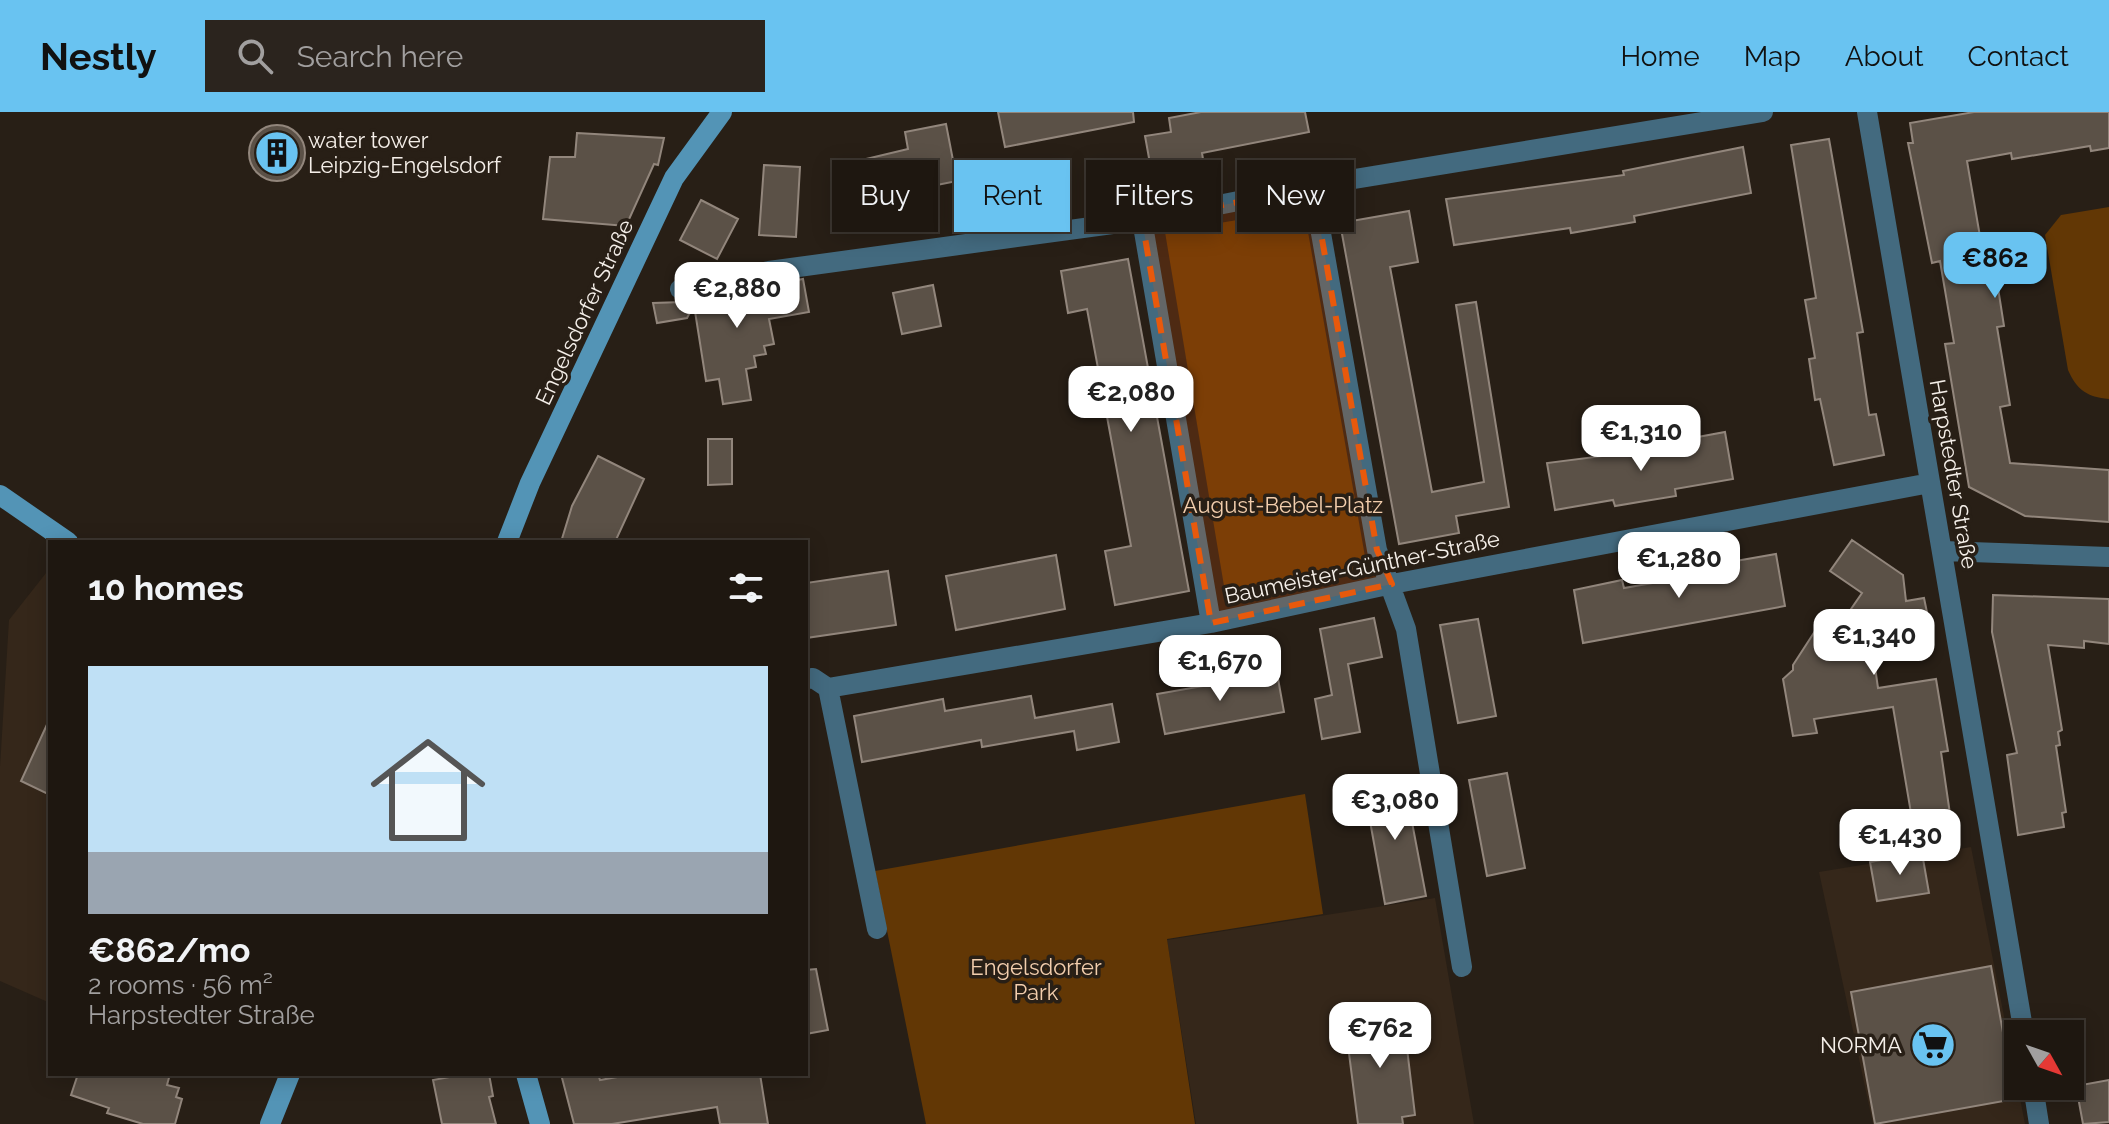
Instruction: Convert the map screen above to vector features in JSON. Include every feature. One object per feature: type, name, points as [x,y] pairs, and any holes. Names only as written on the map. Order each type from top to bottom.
[{"type":"main road","name":"Engelsdorfer Straße","points":[[508,540],[530,483],[674,178],[722,112]]},
{"type":"main road","points":[[0,495],[65,540]]},
{"type":"main road","points":[[270,1124],[289,1076]]},
{"type":"main road","points":[[527,1076],[540,1124]]},
{"type":"street","points":[[1354,181],[1763,112]]},
{"type":"street","name":"Harpstedter Straße","points":[[1867,112],[2022,1020]]},
{"type":"street","points":[[680,289],[769,271],[1086,228]]},
{"type":"street","points":[[1144,232],[1211,623]]},
{"type":"street","points":[[1321,232],[1377,550],[1406,629],[1462,967]]},
{"type":"street","name":"Baumeister-Günther-Straße","points":[[828,688],[1211,623],[1392,584],[1930,483]]},
{"type":"street","points":[[1943,551],[2109,557]]},
{"type":"street","points":[[808,679],[813,678],[828,688],[877,929]]},
{"type":"street","points":[[2035,1100],[2039,1124]]},
{"type":"highlighted area","points":[[1313,188],[1377,550],[1392,584],[1211,623],[1142,220]]},
{"type":"shaded area","points":[[48,571],[48,1002],[0,981],[0,767],[9,620]]},
{"type":"shaded area","points":[[1971,847],[2005,1020],[2004,1100],[2020,1100],[2025,1124],[1873,1124],[1819,872]]},
{"type":"shaded area","points":[[1435,898],[1474,1124],[1196,1124],[1167,940]]},
{"type":"green space","points":[[2109,207],[2109,399],[2084,391],[2068,370],[2045,235],[2061,215]]},
{"type":"green space","name":"August-Bebel-Platz","points":[[1237,220],[1237,232],[1308,232],[1367,568],[1226,598],[1165,232],[1221,232],[1221,223]]},
{"type":"green space","name":"Engelsdorfer Park","points":[[1305,794],[1323,914],[1167,939],[1195,1124],[926,1124],[875,871]]},
{"type":"building","points":[[998,112],[1133,112],[1134,122],[1005,147]]},
{"type":"building","points":[[1201,112],[1305,112],[1309,132],[1202,153],[1203,159],[1198,160],[1149,160],[1145,136],[1171,132],[1169,118]]},
{"type":"building","points":[[1974,112],[2109,112],[2109,148],[2091,151],[2090,146],[2012,159],[2011,153],[1967,161],[1983,254],[1985,258],[1993,256],[2004,326],[1997,327],[2010,405],[2000,407],[2010,463],[2109,470],[2109,522],[2025,516],[1969,487],[1945,344],[1954,343],[1940,261],[1932,263],[1908,143],[1913,143],[1910,123]]},
{"type":"building","points":[[946,124],[954,182],[938,185],[938,160],[866,160],[908,149],[905,132]]},
{"type":"building","name":"water tower Leipzig-Engelsdorf","points":[[277,125],[297,133],[305,153],[297,173],[277,181],[257,173],[249,153],[257,133]]},
{"type":"building","points":[[577,133],[664,138],[658,165],[654,164],[626,226],[543,219],[550,157],[575,157]]},
{"type":"building","points":[[1829,139],[1863,332],[1857,333],[1869,415],[1876,414],[1884,455],[1834,465],[1820,399],[1815,400],[1809,359],[1815,358],[1805,300],[1816,298],[1791,145]]},
{"type":"building","points":[[1743,147],[1751,193],[1634,216],[1635,222],[1571,233],[1570,228],[1454,245],[1446,199],[1624,175],[1623,171]]},
{"type":"building","points":[[764,165],[800,167],[796,237],[759,235]]},
{"type":"building","points":[[701,200],[738,219],[717,259],[680,240]]},
{"type":"building","points":[[1409,211],[1418,262],[1390,267],[1432,492],[1484,482],[1456,305],[1476,302],[1509,507],[1456,516],[1459,533],[1399,544],[1342,232],[1354,232],[1354,221]]},
{"type":"building","points":[[1128,259],[1189,591],[1115,605],[1105,551],[1131,546],[1087,309],[1068,313],[1061,271]]},
{"type":"building","points":[[803,279],[809,312],[769,319],[774,344],[764,346],[766,354],[754,356],[756,367],[746,369],[751,400],[723,404],[719,379],[706,381],[694,305],[687,318],[657,323],[653,303],[683,302]]},
{"type":"building","points":[[933,285],[941,326],[902,334],[893,293]]},
{"type":"building","points":[[1725,432],[1733,479],[1675,489],[1676,496],[1615,506],[1613,500],[1555,510],[1547,463],[1666,448],[1665,443]]},
{"type":"building","points":[[708,439],[732,439],[732,484],[708,485]]},
{"type":"building","points":[[598,456],[644,479],[616,540],[562,540],[572,506]]},
{"type":"building","points":[[1852,540],[1903,575],[1906,601],[1924,598],[1930,627],[1871,639],[1878,688],[1936,679],[1948,751],[1941,752],[1950,814],[1912,819],[1893,707],[1814,719],[1817,733],[1793,736],[1783,679],[1793,670],[1793,665],[1819,625],[1833,635],[1862,593],[1830,571]]},
{"type":"building","points":[[1776,554],[1785,606],[1583,643],[1574,590],[1622,580],[1624,588],[1726,570],[1724,563]]},
{"type":"building","points":[[1056,555],[1065,609],[956,630],[946,576]]},
{"type":"building","points":[[888,571],[896,625],[808,638],[808,583]]},
{"type":"building","points":[[1993,595],[2109,599],[2109,644],[2084,641],[2084,648],[2048,645],[2062,730],[2058,732],[2060,745],[2056,746],[2066,812],[2062,813],[2064,827],[2018,835],[2007,755],[2017,753],[1992,632]]},
{"type":"building","points":[[1374,618],[1382,657],[1348,664],[1360,732],[1322,739],[1315,699],[1332,695],[1320,629]]},
{"type":"building","points":[[1478,619],[1496,716],[1458,723],[1440,625]]},
{"type":"building","points":[[1277,673],[1284,712],[1165,734],[1157,694]]},
{"type":"building","points":[[1031,696],[1035,718],[1112,704],[1119,742],[1077,750],[1074,731],[982,747],[981,740],[862,762],[854,716],[943,699],[945,711]]},
{"type":"building","points":[[48,722],[48,794],[21,781]]},
{"type":"building","points":[[1507,773],[1525,868],[1487,876],[1469,780]]},
{"type":"building","points":[[1404,780],[1426,896],[1385,904],[1364,788]]},
{"type":"building","points":[[1922,853],[1929,893],[1877,901],[1870,862]]},
{"type":"building","name":"NORMA","points":[[1991,966],[2004,1038],[2004,1100],[2009,1100],[1875,1124],[1851,992]]},
{"type":"building","points":[[816,969],[828,1030],[808,1034],[808,970]]},
{"type":"building","points":[[1403,1015],[1415,1115],[1402,1117],[1403,1124],[1358,1124],[1345,1022]]},
{"type":"building","points":[[77,1076],[169,1076],[167,1085],[179,1088],[176,1097],[182,1099],[175,1124],[143,1124],[107,1113],[109,1108],[71,1095]]},
{"type":"building","points":[[455,1076],[489,1076],[493,1096],[489,1097],[496,1124],[442,1124],[433,1080]]},
{"type":"building","points":[[562,1076],[599,1076],[600,1080],[623,1076],[760,1076],[768,1124],[720,1124],[717,1107],[612,1124],[574,1124]]},
{"type":"building","points":[[2109,1080],[2109,1122],[2083,1124],[2079,1100],[2084,1100],[2084,1085]]},
{"type":"place","name":"water tower Leipzig-Engelsdorf","points":[[277,153]]},
{"type":"place","name":"NORMA","points":[[1933,1045]]}]
